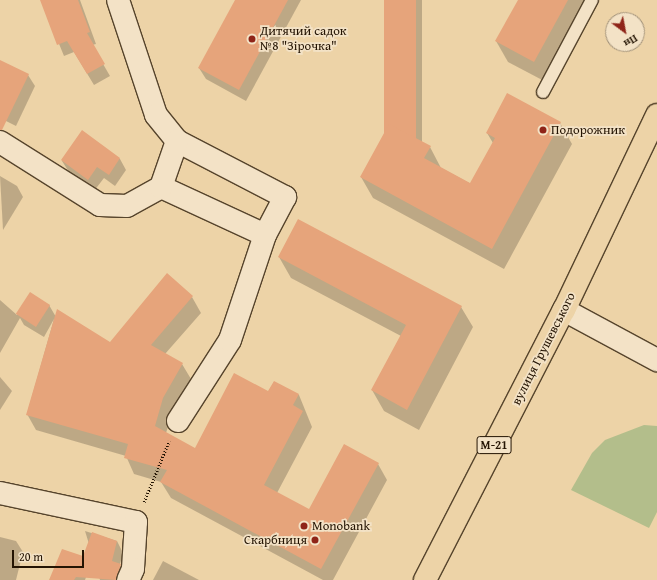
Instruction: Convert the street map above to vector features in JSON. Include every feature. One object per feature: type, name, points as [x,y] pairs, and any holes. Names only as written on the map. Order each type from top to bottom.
[{"type":"highway","name":"вулиця Грушевського","points":[[425,580],[564,310],[657,115]]},
{"type":"street","points":[[118,0],[156,115],[177,141],[285,197],[265,235],[230,340],[178,421]]},
{"type":"street","points":[[0,142],[100,205],[127,206],[161,187],[177,141]]},
{"type":"street","points":[[161,187],[265,235]]},
{"type":"street","points":[[564,310],[657,360]]},
{"type":"street","points":[[0,493],[136,522],[133,569],[128,580]]},
{"type":"lane","points":[[543,92],[592,0]]},
{"type":"path","points":[[136,522],[178,421]]},
{"type":"green space","points":[[644,425],[657,426],[657,512],[649,528],[571,490],[592,453],[605,440]]},
{"type":"building","points":[[40,0],[78,0],[90,32],[87,33],[105,64],[87,74],[67,41],[57,45]]},
{"type":"building","points":[[235,0],[288,0],[239,90],[198,68]]},
{"type":"building","points":[[384,0],[416,0],[416,168],[384,168]]},
{"type":"building","points":[[518,0],[568,0],[534,62],[495,41]]},
{"type":"building","points":[[0,60],[29,74],[2,130],[0,130]]},
{"type":"building","points":[[507,93],[561,122],[492,249],[360,177],[389,124],[431,146],[424,158],[470,183],[495,138],[486,133]]},
{"type":"building","points":[[82,130],[120,158],[109,175],[97,167],[88,180],[61,160]]},
{"type":"building","points":[[298,219],[462,306],[407,410],[371,390],[406,325],[278,257]]},
{"type":"building","points":[[167,273],[193,296],[151,345],[183,363],[163,398],[155,426],[195,448],[234,373],[268,391],[274,381],[299,394],[293,405],[303,411],[264,485],[309,509],[344,444],[379,463],[321,569],[160,482],[167,470],[124,458],[128,444],[26,415],[57,309],[110,342]]},
{"type":"building","points":[[30,292],[50,305],[36,327],[16,314]]},
{"type":"building","points":[[92,532],[117,541],[112,561],[121,564],[116,580],[76,577],[74,580],[49,580],[62,549],[83,556]]},
{"type":"place","name":"Дитячий садок №8 \"Зірочка\"","points":[[252,39]]},
{"type":"place","name":"Подорожник","points":[[543,130]]},
{"type":"place","name":"Monobank","points":[[304,526]]},
{"type":"place","name":"Скарбниця","points":[[315,540]]}]
